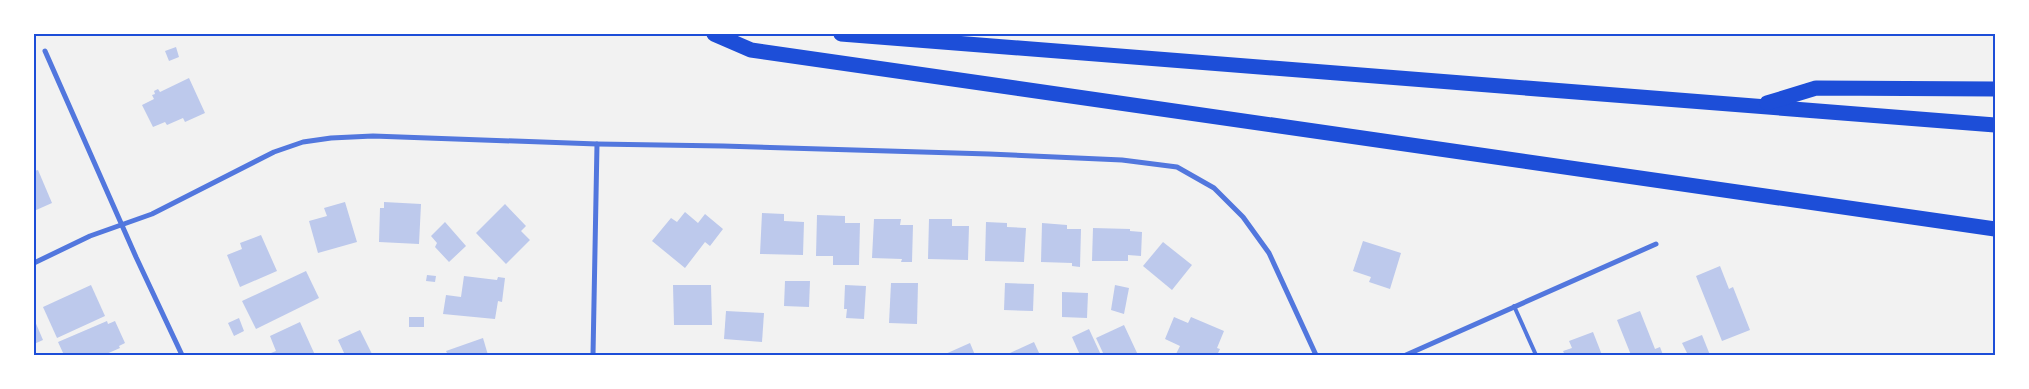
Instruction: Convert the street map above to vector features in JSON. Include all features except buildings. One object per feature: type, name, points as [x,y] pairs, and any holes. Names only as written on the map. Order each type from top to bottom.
[{"type":"highway","points":[[714,34],[751,50],[1995,230]]},
{"type":"highway","points":[[841,34],[1995,124]]},
{"type":"highway","points":[[1758,106],[1816,88],[1995,89]]},
{"type":"street","points":[[45,51],[182,355]]},
{"type":"street","points":[[34,262],[90,236],[152,214],[274,152],[303,142],[331,138],[373,136],[988,154],[1122,160],[1177,167],[1214,188],[1244,217],[1269,253],[1316,355]]},
{"type":"street","points":[[592,355],[597,144]]},
{"type":"street","points":[[1406,355],[1656,244]]},
{"type":"lane","points":[[1514,306],[1536,355]]}]
